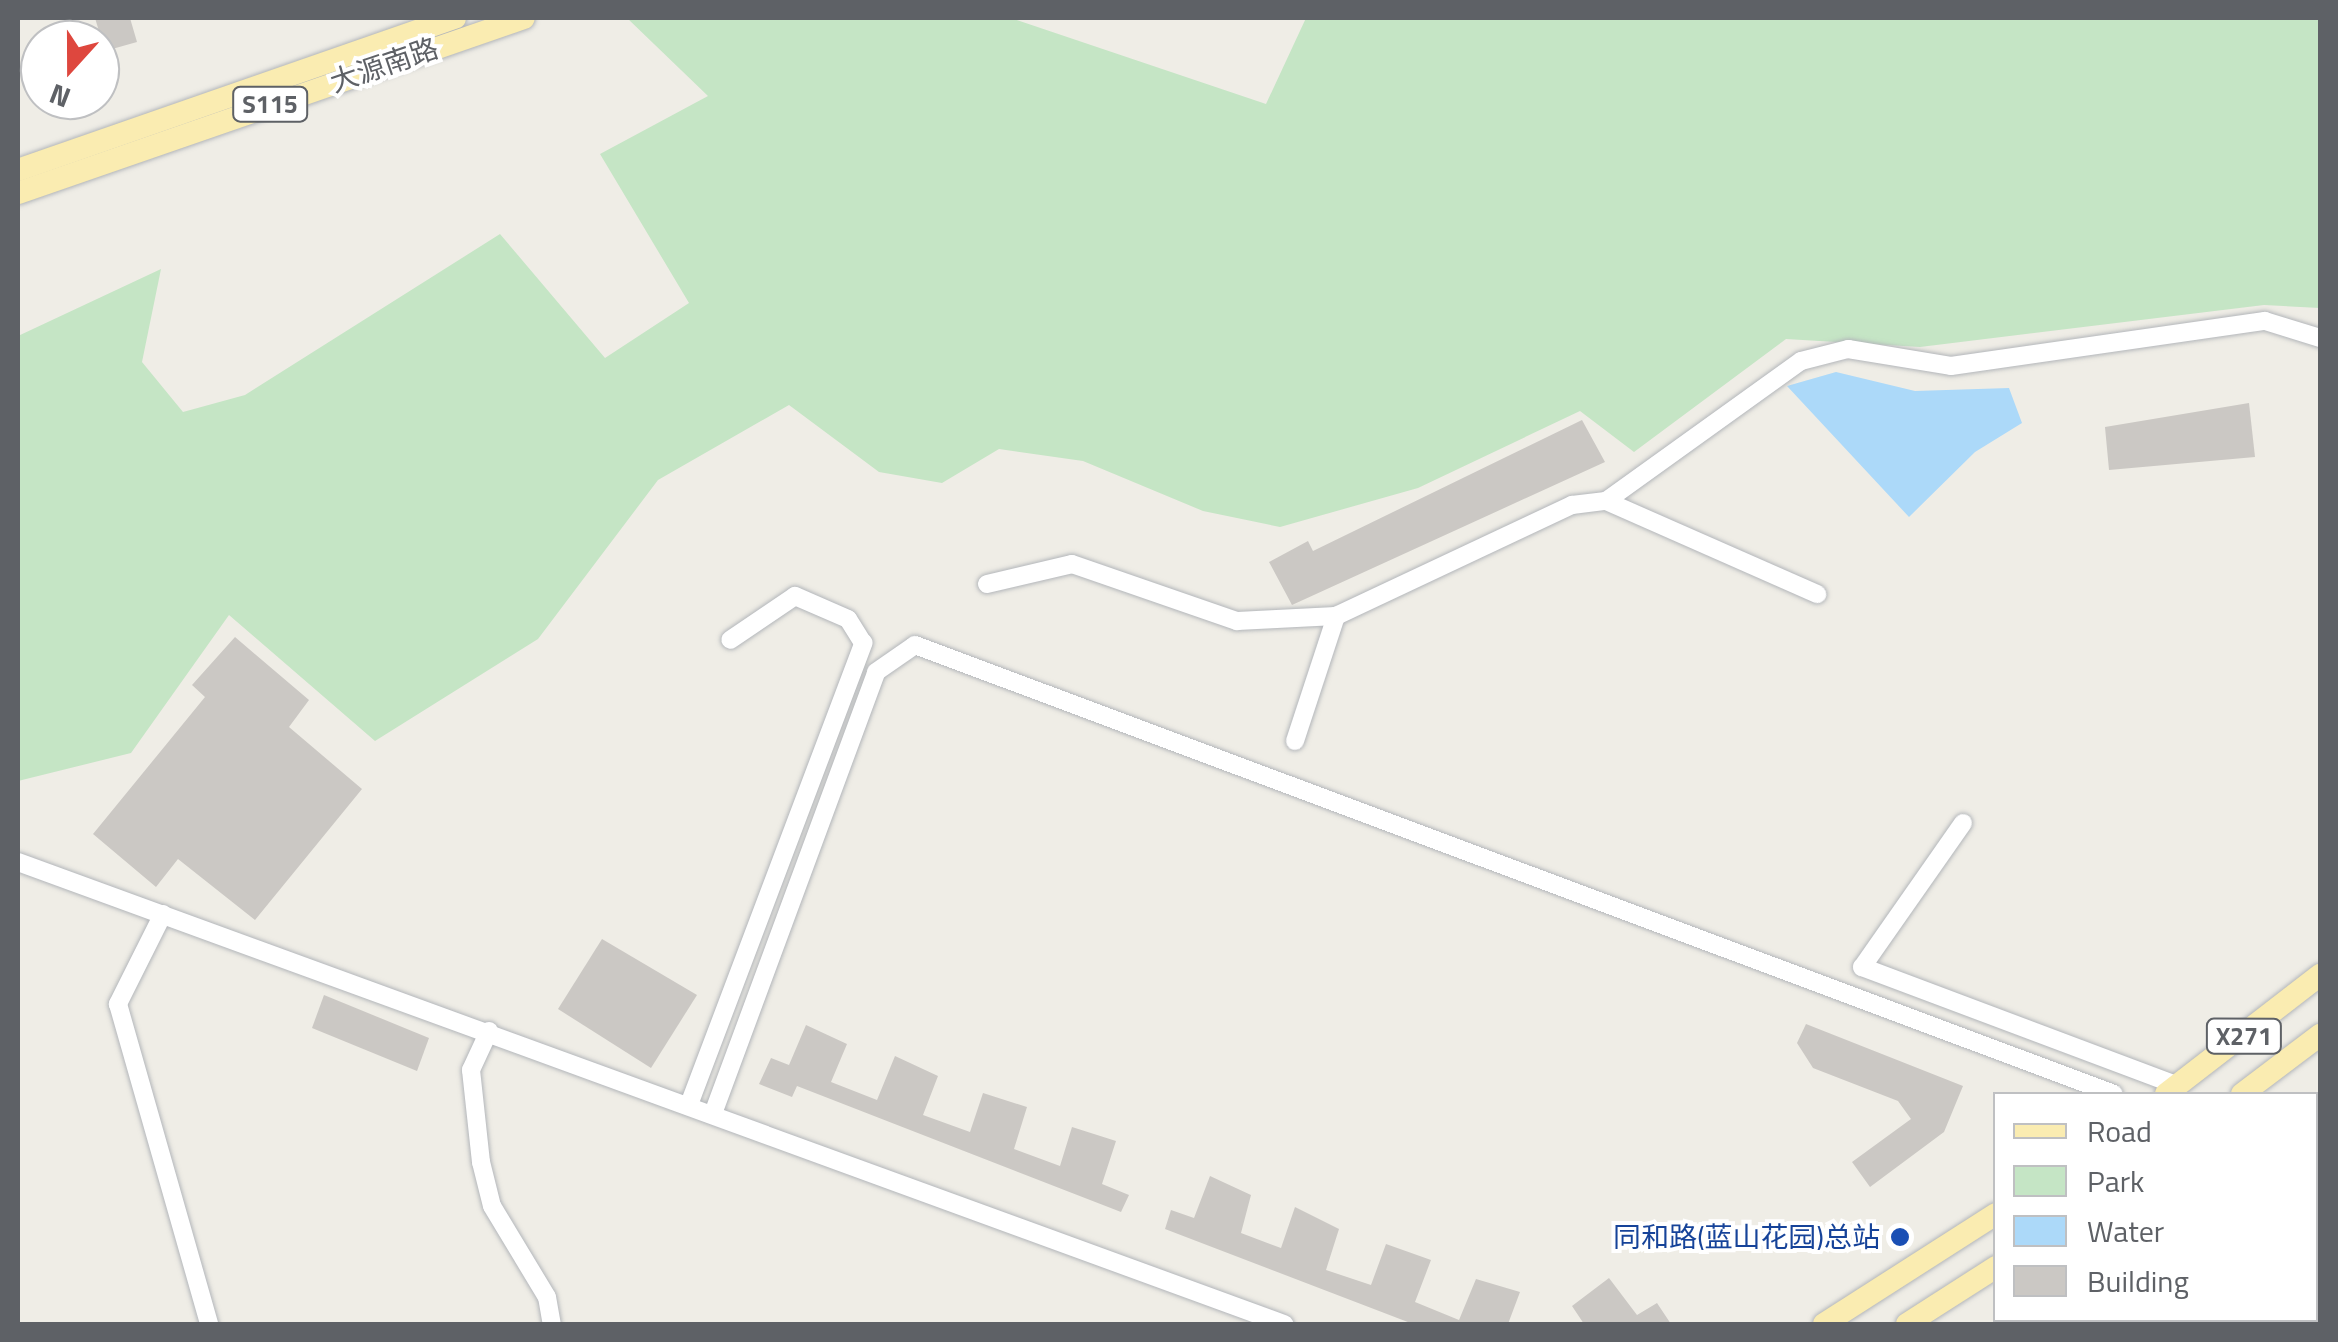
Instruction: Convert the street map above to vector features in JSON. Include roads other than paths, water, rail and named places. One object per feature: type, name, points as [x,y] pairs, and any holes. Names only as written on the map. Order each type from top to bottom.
[{"type":"main road","name":"大源南路","points":[[18,170],[455,18]]},
{"type":"main road","name":"大源南路","points":[[18,193],[524,18]]},
{"type":"main road","name":"X271","points":[[2172,1090],[2320,975]]},
{"type":"main road","name":"X271","points":[[2245,1092],[2320,1035]]},
{"type":"main road","points":[[1824,1324],[1993,1216]]},
{"type":"main road","points":[[1907,1324],[1993,1269]]},
{"type":"street","points":[[1606,501],[1768,380],[1848,349],[1928,367],[2264,321],[2320,338]]},
{"type":"street","points":[[988,584],[1072,564],[1237,621],[1336,616],[1572,504],[1606,501],[1816,594]]},
{"type":"street","points":[[690,1102],[863,643],[848,619],[796,596],[730,640]]},
{"type":"street","points":[[1295,741],[1336,616]]},
{"type":"street","points":[[714,1111],[876,672],[896,650],[915,645],[2109,1092]]},
{"type":"street","points":[[1963,823],[1862,967],[2172,1090]]},
{"type":"street","points":[[18,862],[690,1102],[1284,1324]]},
{"type":"street","points":[[163,914],[118,1004],[209,1324]]},
{"type":"street","points":[[488,1032],[471,1070],[481,1162],[492,1206],[547,1297],[552,1324]]},
{"type":"water","points":[[1836,372],[1915,391],[2009,388],[2022,423],[1975,452],[1909,517],[1787,386]]},
{"type":"place","name":"同和路(蓝山花园)总站","points":[[1900,1237]]}]
